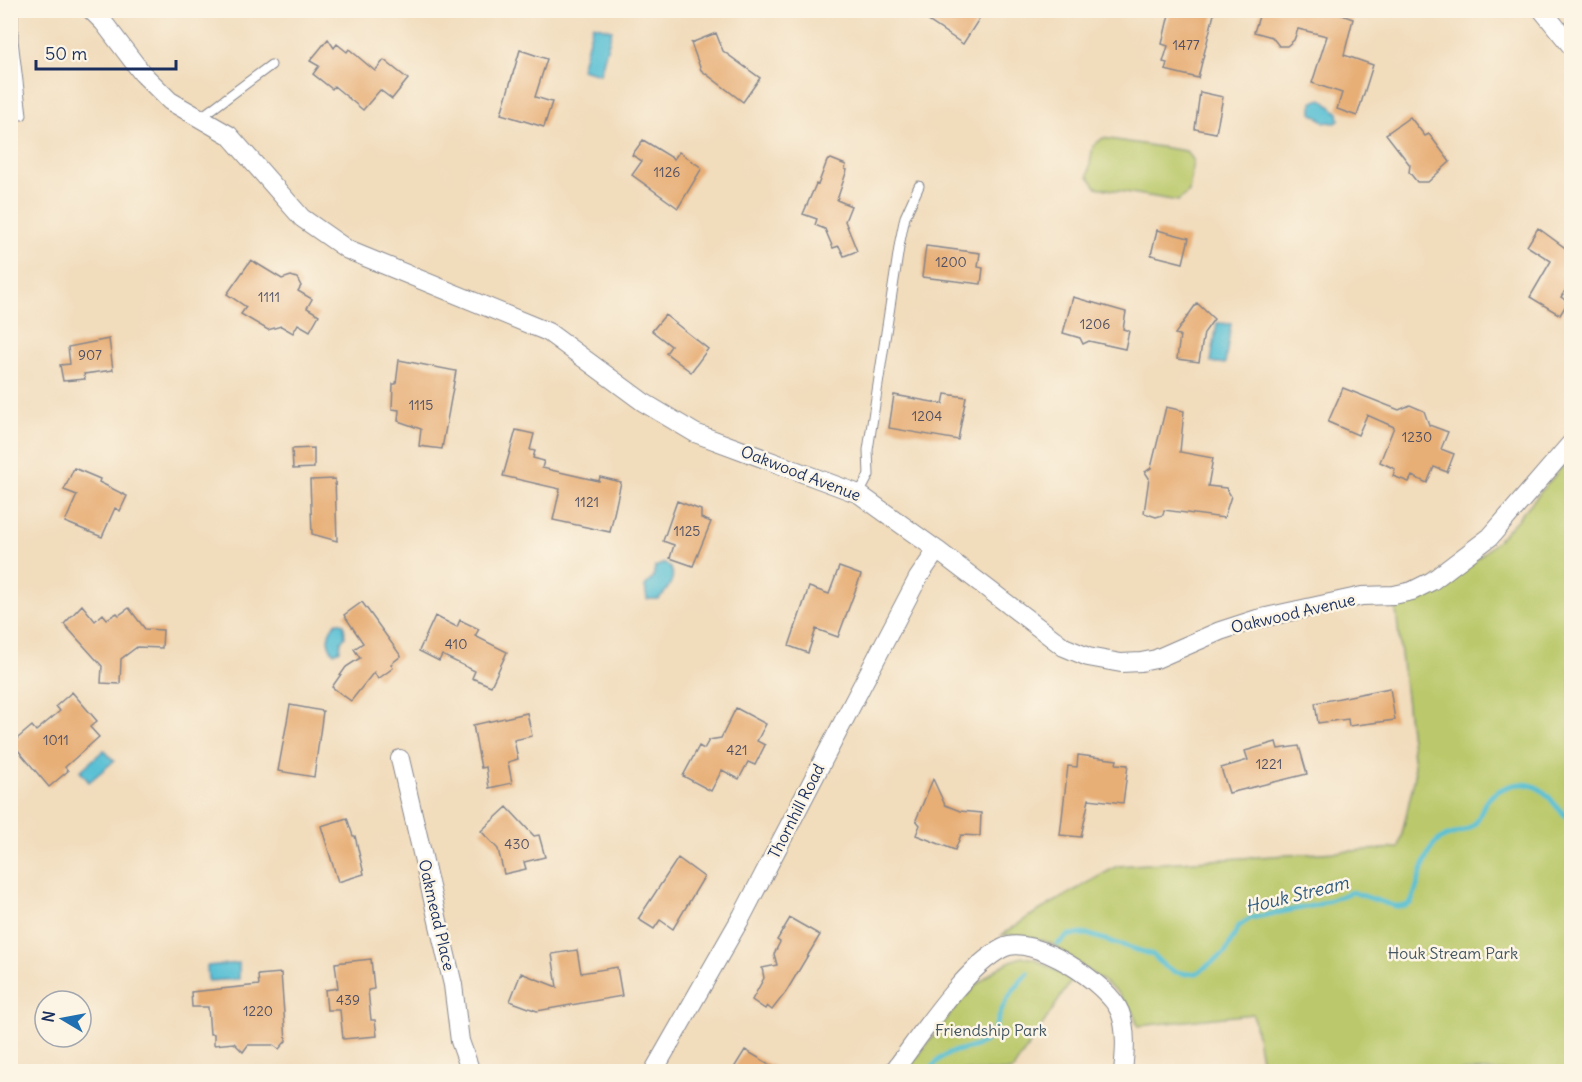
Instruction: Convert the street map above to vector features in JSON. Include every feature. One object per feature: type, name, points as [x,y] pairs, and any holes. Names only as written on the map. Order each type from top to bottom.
[{"type":"street","name":"Oakwood Avenue","points":[[91,10],[104,22],[142,73],[170,101],[229,135],[302,218],[348,250],[548,332],[643,402],[695,433],[859,494],[1076,653],[1121,663],[1141,662],[1156,659],[1220,631],[1257,619],[1362,596],[1394,596],[1412,591],[1432,581],[1490,537],[1572,442]]},
{"type":"street","points":[[1542,10],[1572,47]]},
{"type":"street","name":"Thornhill Road","points":[[653,1071],[742,916],[918,578],[937,550]]},
{"type":"street","name":"Oakmead Place","points":[[400,759],[453,985],[460,1041],[471,1071]]},
{"type":"street","points":[[893,1071],[970,975],[995,952],[1018,944],[1047,952],[1098,984],[1112,998],[1120,1011],[1123,1026],[1123,1071]]},
{"type":"lane","points":[[15,12],[13,40],[22,115]]},
{"type":"lane","points":[[200,118],[271,65]]},
{"type":"lane","points":[[859,494],[869,475],[868,450],[900,240],[905,217],[919,186]]},
{"type":"green space","points":[[1103,138],[1186,151],[1193,161],[1189,192],[1178,201],[1096,187],[1088,176],[1093,146]]},
{"type":"green space","name":"Houk Stream Park","points":[[1571,456],[1571,1071],[1263,1071],[1253,1014],[1138,1026],[1133,1011],[1115,990],[1050,943],[1023,935],[1002,935],[1030,916],[1117,866],[1399,848],[1415,775],[1395,602],[1424,592],[1473,562],[1514,523]]},
{"type":"green space","name":"Friendship Park","points":[[1023,957],[1035,959],[1072,980],[1012,1071],[906,1071],[973,988],[989,974]]},
{"type":"water","points":[[593,25],[612,30],[600,74],[581,69]]},
{"type":"water","points":[[1322,99],[1338,113],[1339,120],[1336,123],[1325,122],[1312,113],[1312,102]]},
{"type":"water","points":[[1217,323],[1231,324],[1225,364],[1211,362]]},
{"type":"water","points":[[664,563],[672,571],[672,581],[658,599],[647,599],[645,586],[653,578],[655,567]]},
{"type":"water","points":[[337,622],[344,624],[345,637],[341,641],[340,650],[334,653],[329,645],[328,637]]},
{"type":"water","points":[[104,750],[114,761],[89,782],[80,771]]},
{"type":"water","points":[[239,963],[239,979],[208,981],[207,966]]},
{"type":"building","points":[[934,10],[967,10],[979,19],[963,44],[927,20]]},
{"type":"building","points":[[1170,10],[1215,10],[1198,78],[1165,70],[1167,63],[1163,62],[1168,46],[1162,44]]},
{"type":"building","points":[[1261,10],[1328,10],[1353,19],[1344,55],[1373,65],[1357,116],[1337,109],[1342,93],[1312,83],[1327,36],[1298,29],[1294,40],[1287,46],[1279,46],[1272,37],[1254,32]]},
{"type":"building","points":[[716,33],[723,51],[760,78],[743,102],[701,70],[691,43]]},
{"type":"building","points":[[328,39],[334,48],[337,44],[347,52],[349,49],[375,71],[384,60],[408,79],[392,99],[380,90],[363,110],[334,86],[332,89],[313,74],[319,66],[310,61]]},
{"type":"building","points":[[520,50],[547,59],[535,97],[552,102],[544,127],[501,114]]},
{"type":"building","points":[[1200,92],[1223,97],[1216,133],[1195,129]]},
{"type":"building","points":[[1410,117],[1425,136],[1429,134],[1450,162],[1428,182],[1417,182],[1409,172],[1410,165],[1386,134]]},
{"type":"building","points":[[643,140],[674,159],[679,152],[702,168],[678,208],[632,175],[642,161],[632,155]]},
{"type":"building","points":[[831,159],[846,165],[847,170],[837,200],[851,206],[845,221],[857,251],[844,256],[839,246],[833,248],[825,229],[815,225],[817,219],[803,214],[827,161]]},
{"type":"building","points":[[1538,228],[1572,253],[1572,280],[1561,297],[1568,302],[1560,315],[1530,297],[1551,261],[1527,246]]},
{"type":"building","points":[[1157,230],[1189,238],[1183,263],[1151,255]]},
{"type":"building","points":[[926,246],[980,253],[978,267],[983,268],[981,284],[922,277]]},
{"type":"building","points":[[251,260],[282,279],[291,276],[297,278],[301,286],[298,291],[312,299],[307,308],[319,315],[310,331],[298,324],[293,333],[281,326],[268,330],[241,314],[246,307],[227,294]]},
{"type":"building","points":[[1073,297],[1126,312],[1123,329],[1129,331],[1125,349],[1089,341],[1083,344],[1080,338],[1063,333]]},
{"type":"building","points":[[1197,303],[1214,319],[1204,333],[1199,362],[1177,359],[1180,335],[1175,334]]},
{"type":"building","points":[[665,315],[708,349],[691,372],[666,353],[671,346],[652,331]]},
{"type":"building","points":[[109,339],[113,370],[84,374],[85,379],[63,381],[60,365],[70,364],[68,347]]},
{"type":"building","points":[[399,360],[456,371],[442,449],[419,446],[421,429],[398,421],[399,410],[392,409],[393,384],[396,384]]},
{"type":"building","points":[[1343,388],[1399,410],[1410,405],[1424,411],[1429,425],[1448,432],[1441,449],[1454,454],[1447,472],[1434,467],[1427,483],[1412,476],[1409,482],[1393,476],[1395,469],[1380,462],[1394,427],[1367,415],[1358,435],[1328,422]]},
{"type":"building","points":[[945,394],[966,397],[958,440],[889,428],[894,395],[943,404]]},
{"type":"building","points":[[1166,407],[1184,411],[1180,452],[1213,458],[1208,486],[1226,488],[1231,496],[1224,518],[1164,510],[1163,515],[1156,517],[1144,513],[1149,478],[1145,472],[1151,468]]},
{"type":"building","points":[[516,430],[534,434],[530,450],[535,451],[533,458],[544,461],[542,468],[599,481],[600,477],[621,482],[610,532],[553,520],[560,489],[503,476]]},
{"type":"building","points":[[314,448],[314,468],[293,469],[292,449]]},
{"type":"building","points":[[74,468],[100,479],[99,482],[127,496],[120,511],[115,508],[102,537],[65,522],[77,495],[64,490]]},
{"type":"building","points":[[335,479],[337,541],[312,534],[310,480]]},
{"type":"building","points":[[677,501],[701,510],[701,518],[711,522],[693,566],[670,558],[674,545],[663,541]]},
{"type":"building","points":[[839,567],[861,575],[838,637],[816,629],[808,653],[789,646],[809,587],[829,594]]},
{"type":"building","points":[[362,602],[401,656],[391,664],[393,668],[378,679],[374,672],[351,701],[332,687],[346,667],[360,658],[354,649],[363,643],[344,615]]},
{"type":"building","points":[[82,605],[95,621],[103,614],[107,619],[129,608],[145,629],[163,630],[162,648],[137,647],[121,659],[120,684],[101,683],[102,666],[64,624]]},
{"type":"building","points":[[435,616],[457,627],[460,620],[479,629],[475,636],[507,652],[491,686],[472,678],[475,671],[442,655],[439,661],[419,651]]},
{"type":"building","points":[[1390,688],[1395,720],[1349,726],[1348,719],[1318,723],[1315,703]]},
{"type":"building","points":[[72,692],[97,721],[90,727],[99,737],[65,767],[68,771],[49,787],[12,743],[32,726],[36,731],[60,711],[56,706]]},
{"type":"building","points":[[290,705],[323,711],[314,777],[278,771]]},
{"type":"building","points":[[736,708],[766,724],[757,741],[765,745],[755,765],[748,762],[739,779],[722,770],[711,791],[683,776],[699,746],[704,749],[709,740],[721,738]]},
{"type":"building","points":[[527,713],[532,736],[514,740],[518,759],[508,762],[512,783],[489,788],[486,767],[481,768],[473,725]]},
{"type":"building","points":[[1276,742],[1278,749],[1299,746],[1307,774],[1229,793],[1221,768],[1248,760],[1245,751]]},
{"type":"building","points":[[1078,755],[1117,760],[1116,764],[1128,765],[1123,803],[1089,799],[1081,837],[1060,835],[1068,766],[1077,767]]},
{"type":"building","points":[[933,779],[945,805],[960,811],[981,813],[980,836],[961,835],[955,850],[916,835],[920,825],[916,820]]},
{"type":"building","points":[[507,807],[534,836],[539,835],[545,857],[524,862],[526,869],[504,874],[498,849],[481,831]]},
{"type":"building","points":[[347,818],[353,836],[355,836],[364,874],[338,882],[321,826]]},
{"type":"building","points":[[678,858],[704,877],[673,929],[660,920],[654,929],[638,919]]},
{"type":"building","points":[[790,918],[820,935],[786,992],[772,1010],[767,1006],[765,1009],[752,1000],[764,978],[762,968],[777,965],[774,954],[780,942],[777,940]]},
{"type":"building","points":[[577,950],[581,973],[617,967],[622,996],[537,1011],[510,1001],[521,973],[557,987],[552,954]]},
{"type":"building","points":[[371,959],[374,989],[368,990],[371,1020],[375,1020],[377,1036],[343,1039],[340,1010],[327,1010],[325,990],[338,988],[335,963]]},
{"type":"building","points":[[281,973],[286,1041],[279,1049],[273,1045],[248,1045],[243,1052],[234,1043],[214,1045],[214,1034],[210,1034],[208,1007],[192,1007],[191,992],[259,985],[258,975]]},
{"type":"building","points":[[745,1050],[781,1071],[732,1071]]},
{"type":"waterway","name":"Houk Stream","points":[[1058,944],[1069,935],[1087,934],[1153,955],[1173,971],[1186,974],[1197,973],[1225,953],[1239,926],[1251,918],[1317,905],[1352,892],[1394,906],[1405,906],[1411,903],[1425,860],[1432,847],[1444,837],[1472,827],[1489,798],[1505,788],[1518,784],[1537,788],[1543,791],[1561,812],[1572,820]]},
{"type":"waterway","name":"Houk Stream","points":[[930,1072],[943,1056],[974,1047],[989,1037],[1007,999],[1028,973]]}]
